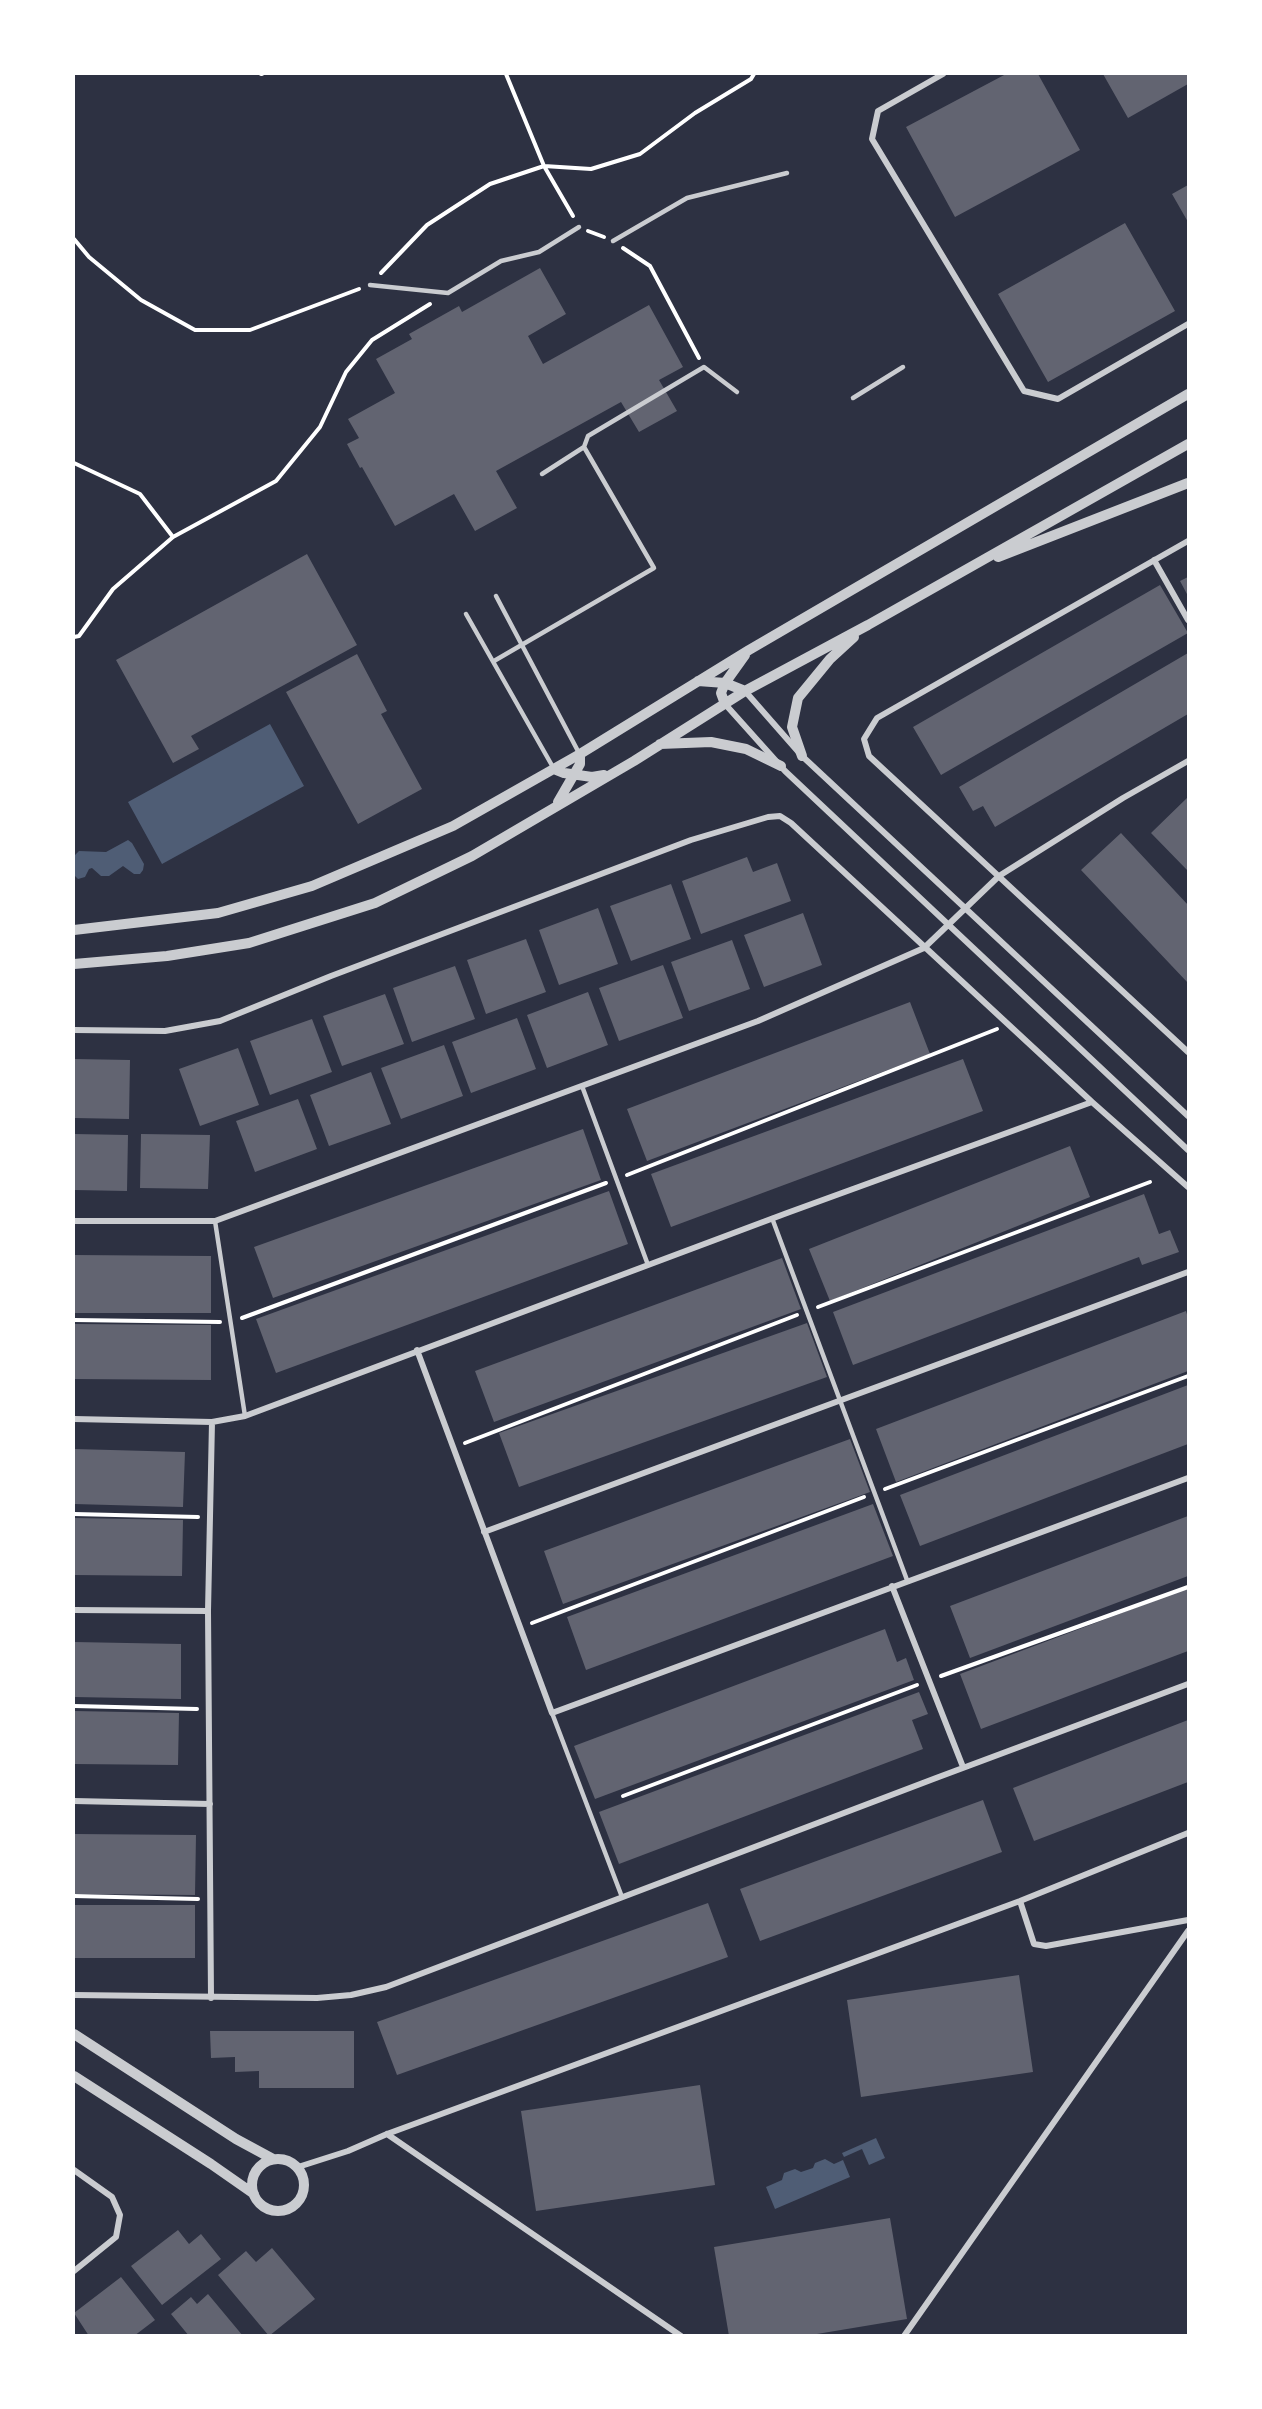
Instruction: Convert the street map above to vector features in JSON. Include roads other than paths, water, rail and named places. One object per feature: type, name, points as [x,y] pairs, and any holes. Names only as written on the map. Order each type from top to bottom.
[{"type":"street","points":[[943,74],[878,111],[872,139],[1024,391],[1058,399],[1188,324]]},
{"type":"street","points":[[74,930],[218,913],[312,886],[453,826],[580,754],[749,650],[1188,393]]},
{"type":"street","points":[[74,964],[167,956],[249,943],[375,903],[472,856],[745,691],[868,625],[1188,444]]},
{"type":"street","points":[[961,572],[1188,483]]},
{"type":"street","points":[[1188,541],[877,718],[864,739],[869,756],[1188,1052]]},
{"type":"street","points":[[1154,560],[1188,620]]},
{"type":"street","points":[[802,756],[792,727],[798,698],[830,659],[868,625]]},
{"type":"street","points":[[749,650],[725,683],[721,693],[725,704],[781,766],[1188,1150]]},
{"type":"street","points":[[698,681],[725,683],[745,691],[802,756],[1188,1116]]},
{"type":"street","points":[[659,744],[711,742],[746,748],[781,766]]},
{"type":"street","points":[[554,807],[575,775],[580,764],[580,754]]},
{"type":"street","points":[[74,1221],[215,1221],[758,1021],[924,948],[999,876],[1123,798],[1188,761]]},
{"type":"street","points":[[554,769],[592,777],[610,774]]},
{"type":"street","points":[[74,1030],[165,1031],[220,1021],[331,976],[691,840],[768,817],[780,816],[791,823],[924,948],[1188,1187]]},
{"type":"street","points":[[74,1419],[212,1422],[245,1416],[772,1218],[1092,1102]]},
{"type":"street","points":[[484,1532],[1188,1272]]},
{"type":"street","points":[[417,1350],[552,1713],[1188,1478]]},
{"type":"street","points":[[211,1998],[208,1611],[212,1422]]},
{"type":"street","points":[[892,1586],[963,1767]]},
{"type":"street","points":[[74,1610],[208,1611]]},
{"type":"street","points":[[75,1995],[317,1998],[351,1995],[386,1987],[963,1767],[1188,1684]]},
{"type":"street","points":[[74,1802],[210,1804]]},
{"type":"street","points":[[298,2168],[1020,1901],[1188,1833]]},
{"type":"street","points":[[1020,1901],[1034,1944],[1046,1946],[1188,1920]]},
{"type":"street","points":[[904,2336],[1188,1931]]},
{"type":"street","points":[[74,2034],[236,2139],[273,2159]]},
{"type":"street","points":[[74,2076],[211,2164],[254,2194],[264,2207],[280,2211],[288,2209],[301,2199],[304,2191],[303,2174],[298,2168],[282,2159],[273,2159],[263,2163],[255,2172],[252,2183],[254,2194]]},
{"type":"street","points":[[387,2134],[681,2336]]},
{"type":"street","points":[[74,2170],[112,2197],[120,2215],[116,2237],[74,2271]]},
{"type":"lane","points":[[614,241],[687,198],[788,173]]},
{"type":"lane","points":[[370,285],[448,293],[501,261],[539,252],[579,227]]},
{"type":"lane","points":[[542,474],[585,447],[588,436],[704,367],[737,392]]},
{"type":"lane","points":[[853,398],[903,367]]},
{"type":"lane","points":[[494,661],[654,568],[585,447]]},
{"type":"lane","points":[[496,596],[580,754]]},
{"type":"lane","points":[[466,614],[554,769]]},
{"type":"lane","points":[[582,1086],[648,1265]]},
{"type":"lane","points":[[772,1218],[907,1580]]},
{"type":"lane","points":[[215,1221],[245,1416]]},
{"type":"lane","points":[[552,1713],[622,1897]]},
{"type":"water","points":[[270,724],[304,786],[162,864],[128,802]]},
{"type":"water","points":[[128,840],[144,864],[140,874],[134,874],[123,866],[109,876],[101,876],[92,868],[85,877],[78,879],[74,875],[74,856],[79,851],[106,852]]},
{"type":"water","points":[[876,2138],[885,2158],[869,2165],[862,2149],[844,2157],[842,2153]]},
{"type":"water","points":[[825,2159],[834,2164],[843,2160],[850,2177],[775,2209],[766,2187],[782,2180],[784,2173],[795,2169],[801,2172],[813,2168],[815,2163]]}]
